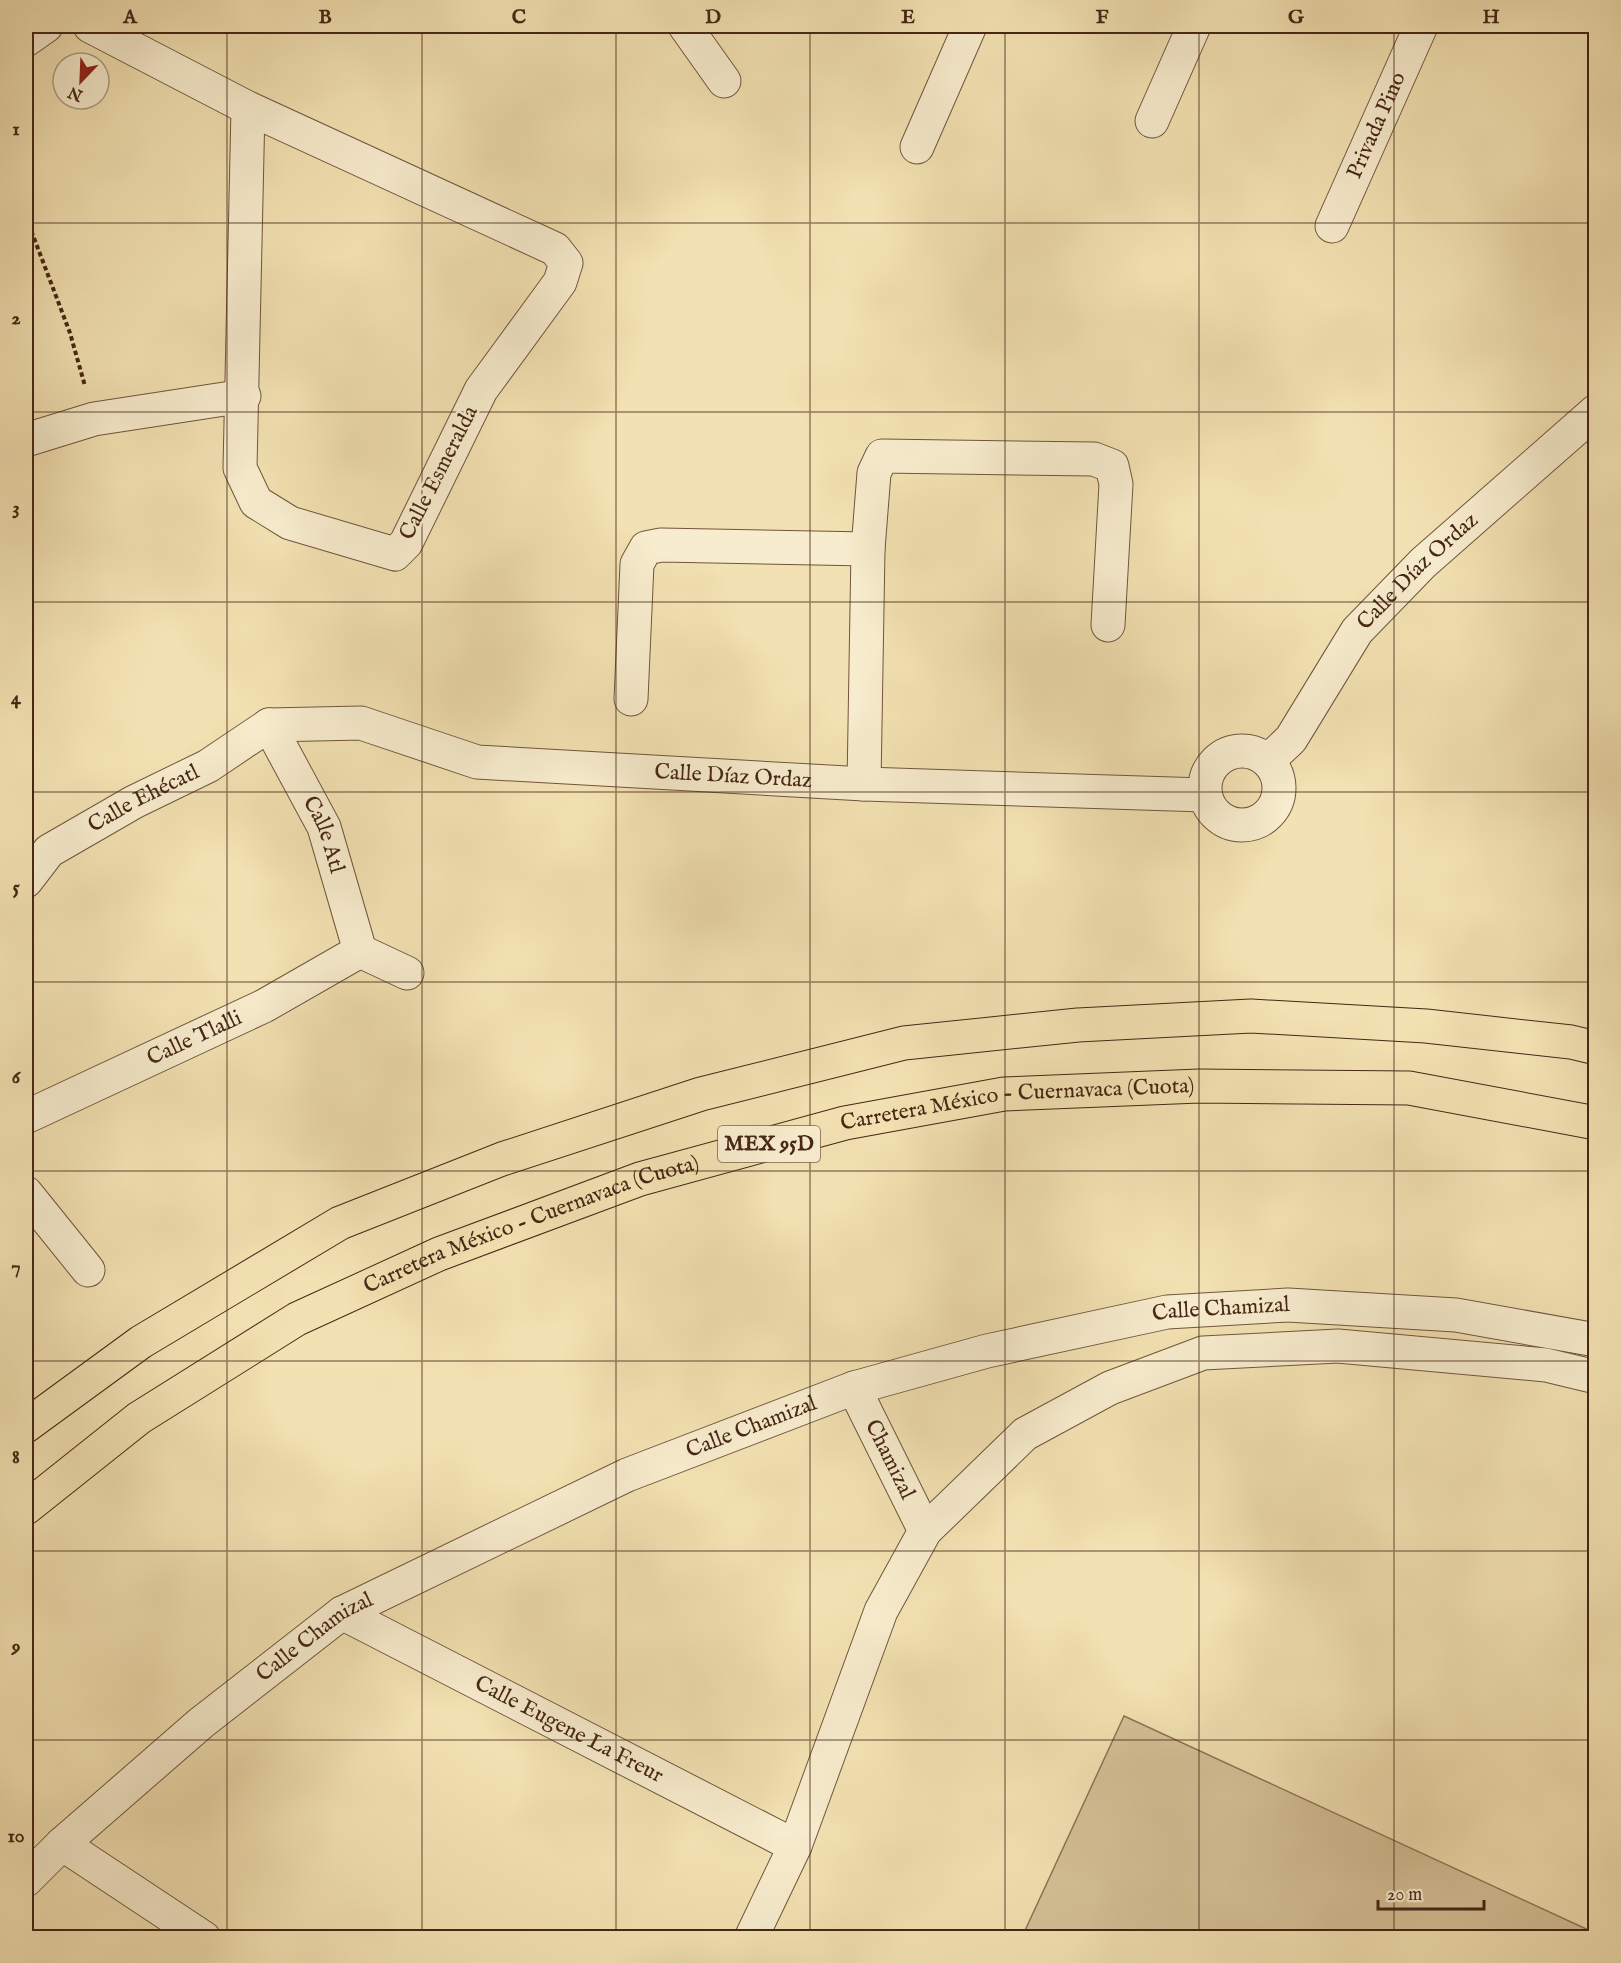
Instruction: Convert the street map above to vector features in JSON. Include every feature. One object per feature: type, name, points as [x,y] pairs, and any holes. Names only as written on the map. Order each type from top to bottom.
[{"type":"highway","points":[[26,1426],[141,1342],[340,1223],[502,1159],[701,1094],[904,1042],[1078,1025],[1251,1016],[1426,1026],[1571,1042],[1596,1048]]},
{"type":"highway","name":"Carretera México - Cuernavaca (Cuota)","points":[[26,1508],[140,1418],[297,1319],[439,1254],[640,1179],[845,1124],[1004,1094],[1199,1086],[1409,1088],[1596,1123]]},
{"type":"street","points":[[26,40],[46,26]]},
{"type":"street","name":"Calle Esmeralda","points":[[90,26],[248,108],[555,249],[566,263],[560,282],[481,390],[406,543],[395,554],[290,523],[256,502],[240,468],[244,396],[248,108]]},
{"type":"street","points":[[685,26],[724,81]]},
{"type":"street","points":[[917,147],[970,26]]},
{"type":"street","points":[[1152,121],[1194,26]]},
{"type":"street","name":"Privada Pino","points":[[1332,226],[1421,26]]},
{"type":"street","points":[[26,440],[94,419],[244,396]]},
{"type":"street","name":"Calle Díaz Ordaz","points":[[1269,760],[1291,739],[1357,631],[1423,563],[1596,411]]},
{"type":"street","points":[[864,784],[868,549],[874,473],[882,456],[1094,459],[1112,466],[1116,484],[1108,626]]},
{"type":"street","points":[[631,699],[637,564],[646,548],[661,545],[868,549]]},
{"type":"street","name":"Calle Díaz Ordaz","points":[[269,725],[362,723],[477,762],[864,784],[1204,795]]},
{"type":"street","name":"Calle Ehécatl","points":[[26,881],[49,851],[134,801],[208,766],[269,725]]},
{"type":"street","name":"Calle Atl","points":[[269,725],[324,827],[360,951]]},
{"type":"street","points":[[1247,749],[1269,760],[1281,781],[1277,804],[1261,821],[1238,826],[1216,816],[1204,795],[1208,771],[1224,754],[1247,749]]},
{"type":"street","points":[[360,951],[406,973]]},
{"type":"street","name":"Calle Tlalli","points":[[26,1116],[264,1006],[360,951]]},
{"type":"street","points":[[26,1193],[88,1270]]},
{"type":"street","name":"Calle Chamizal","points":[[26,1880],[62,1844],[201,1723],[342,1613],[627,1475],[854,1388],[987,1351],[1167,1312],[1288,1305],[1456,1315],[1596,1340]]},
{"type":"street","name":"Calle Chamizal","points":[[751,1938],[795,1846],[880,1611],[925,1531],[1025,1434],[1110,1388],[1203,1353],[1338,1346],[1546,1365],[1596,1377]]},
{"type":"street","name":"Chamizal","points":[[854,1388],[925,1531]]},
{"type":"street","name":"Calle Eugene La Freur","points":[[342,1613],[795,1846]]},
{"type":"street","points":[[62,1844],[204,1938]]},
{"type":"path","points":[[26,217],[70,333],[94,419]]},
{"type":"shaded area","points":[[1124,1716],[1595,1933],[1595,1937],[1022,1937]]}]
